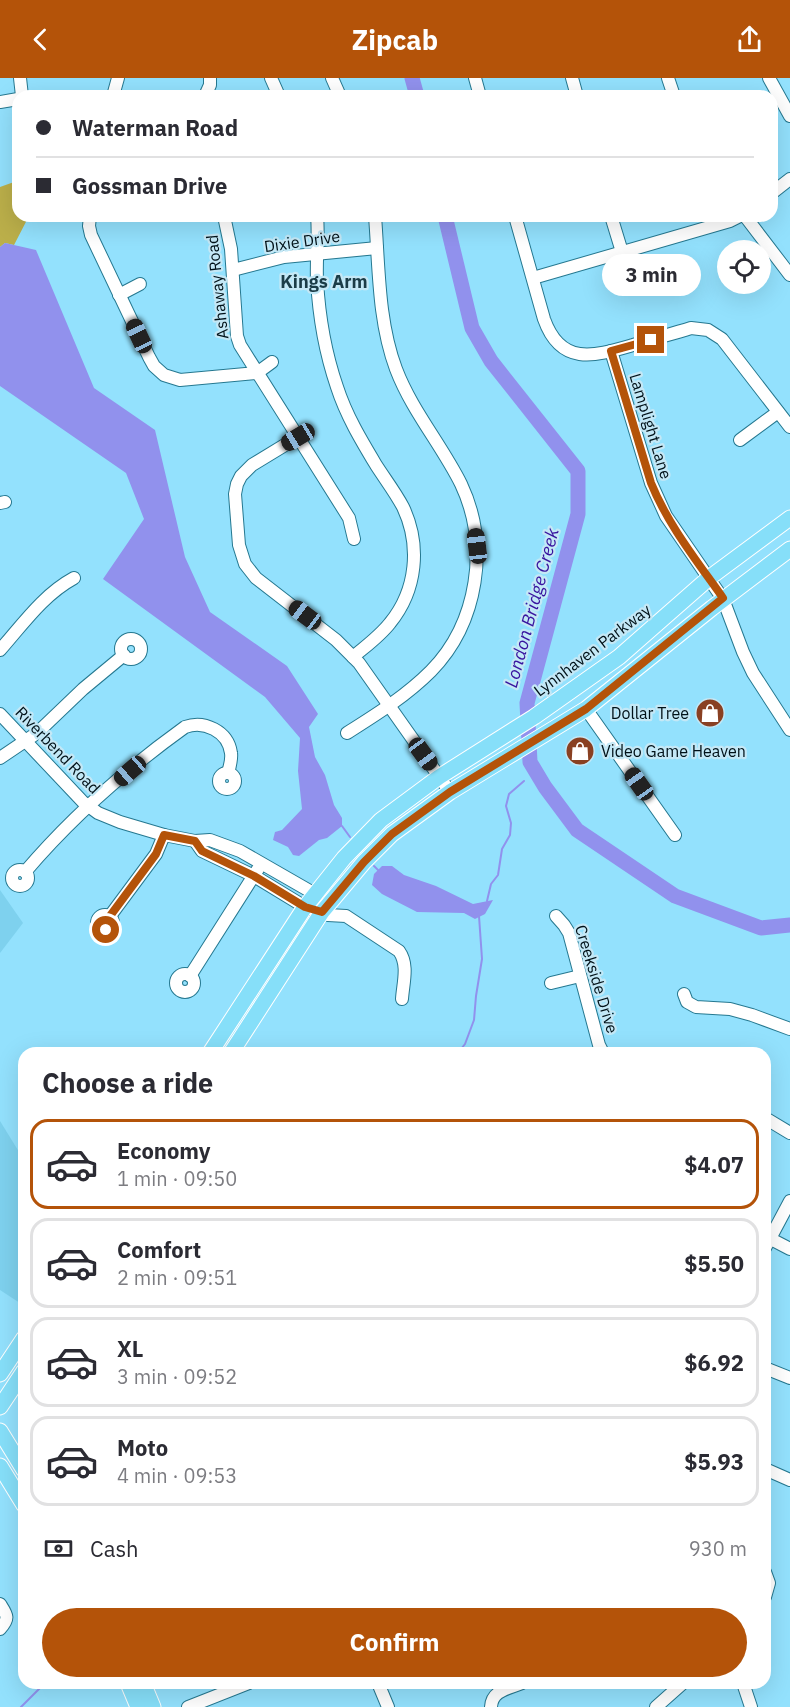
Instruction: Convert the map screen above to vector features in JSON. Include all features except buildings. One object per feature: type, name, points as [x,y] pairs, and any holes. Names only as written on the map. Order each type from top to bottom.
[{"type":"main road","name":"Lynnhaven Parkway","points":[[214,1047],[305,907],[344,858],[381,820],[439,777],[534,717],[633,645],[709,579],[790,518]]},
{"type":"main road","points":[[235,1047],[322,912],[364,862],[392,834],[450,792],[586,709],[723,598],[790,549]]},
{"type":"main road","points":[[586,709],[585,700],[590,688],[622,660],[631,651],[633,645]]},
{"type":"main road","points":[[0,1359],[18,1345]]},
{"type":"main road","points":[[0,1374],[18,1346]]},
{"type":"main road","points":[[0,1407],[18,1380]]},
{"type":"main road","points":[[0,1431],[18,1460]]},
{"type":"main road","points":[[0,1466],[18,1496]]},
{"type":"main road","points":[[0,1479],[18,1497]]},
{"type":"main road","points":[[130,1689],[138,1707]]},
{"type":"main road","points":[[146,1689],[153,1707]]},
{"type":"street","points":[[778,93],[790,116]]},
{"type":"street","points":[[778,188],[790,179]]},
{"type":"street","points":[[89,222],[91,235],[148,357],[164,375],[180,380],[257,373],[272,362]]},
{"type":"street","name":"Ashaway Road","points":[[225,222],[230,242],[237,336],[244,353],[349,518],[354,539]]},
{"type":"street","points":[[317,222],[320,315],[338,389],[354,426],[401,504],[414,542],[415,556],[410,585],[399,610],[383,631],[353,657]]},
{"type":"street","points":[[347,733],[410,690],[431,671],[446,653],[465,616],[476,572],[477,546],[474,524],[462,488],[455,472],[413,406],[391,355],[383,318],[375,222]]},
{"type":"street","points":[[517,222],[547,328],[556,342],[573,352],[599,355],[692,328],[708,330],[722,339],[790,427]]},
{"type":"street","points":[[613,222],[622,252]]},
{"type":"street","points":[[533,278],[727,222]]},
{"type":"street","points":[[748,222],[790,275]]},
{"type":"street","name":"Dixie Drive","points":[[232,270],[284,257],[377,248]]},
{"type":"street","points":[[119,295],[140,284]]},
{"type":"street","name":"Lamplight Lane","points":[[611,351],[658,500],[666,516],[723,598],[753,673],[790,730]]},
{"type":"street","points":[[740,440],[778,412]]},
{"type":"street","points":[[298,437],[252,465],[241,476],[237,484],[234,494],[241,555],[256,579],[321,628],[353,657],[450,792]]},
{"type":"street","points":[[0,650],[45,598],[74,578]]},
{"type":"street","points":[[0,758],[37,733],[123,655]]},
{"type":"street","points":[[586,709],[675,835]]},
{"type":"street","name":"Riverbend Road","points":[[0,714],[88,806],[110,819],[164,835],[195,841],[210,840],[240,850],[315,894]]},
{"type":"street","points":[[25,872],[88,806],[185,727],[192,724],[207,725],[215,729],[226,740],[231,753],[228,773]]},
{"type":"street","points":[[110,916],[156,854],[164,835]]},
{"type":"street","name":"Riverbend Road","points":[[195,841],[202,851],[254,876],[305,907],[336,916],[346,916],[399,951],[405,964],[402,999]]},
{"type":"street","points":[[189,976],[262,863]]},
{"type":"street","points":[[315,894],[322,912]]},
{"type":"street","name":"Creekside Drive","points":[[556,916],[569,933],[600,1047]]},
{"type":"street","points":[[551,982],[580,976]]},
{"type":"street","points":[[684,994],[687,1002],[696,1007],[729,1009],[764,1018],[790,1029]]},
{"type":"street","points":[[771,1122],[790,1133]]},
{"type":"street","points":[[771,1233],[790,1201]]},
{"type":"street","points":[[771,1242],[790,1249]]},
{"type":"street","points":[[771,1370],[790,1378]]},
{"type":"street","points":[[771,1472],[790,1480]]},
{"type":"street","points":[[0,1604],[7,1618],[6,1623],[0,1629]]},
{"type":"street","points":[[188,1707],[234,1689]]},
{"type":"street","points":[[380,1689],[388,1707]]},
{"type":"street","points":[[490,1707],[494,1696],[508,1689]]},
{"type":"street","points":[[656,1707],[676,1689]]},
{"type":"street","points":[[745,1689],[751,1707]]},
{"type":"shaded area","points":[[12,183],[12,222],[26,222],[14,245],[5,243],[0,247],[0,187]]},
{"type":"shaded area","points":[[5,243],[36,250],[94,388],[155,430],[185,557],[210,612],[287,666],[318,714],[309,727],[315,757],[325,775],[334,805],[342,818],[342,826],[299,856],[293,855],[288,847],[273,840],[275,832],[282,830],[302,809],[298,771],[300,738],[265,697],[103,579],[144,519],[126,473],[0,386],[0,247]]},
{"type":"shaded area","points":[[382,866],[392,866],[404,875],[436,886],[473,904],[493,900],[485,914],[475,919],[464,913],[417,912],[382,894],[372,885],[374,874]]},
{"type":"shaded area","points":[[0,890],[23,923],[0,953]]},
{"type":"shaded area","points":[[0,1121],[18,1150],[18,1302],[0,1290]]},
{"type":"waterway","name":"London Bridge Creek","points":[[412,78],[415,90]]},
{"type":"waterway","name":"London Bridge Creek","points":[[446,222],[472,328],[491,361],[578,471],[578,514],[527,703],[530,762],[545,787],[577,830],[675,896],[761,928],[790,925]]},
{"type":"waterway","points":[[487,901],[491,884],[498,875],[502,849],[510,835],[511,823],[506,806],[509,794],[524,781]]},
{"type":"waterway","points":[[342,826],[350,837]]},
{"type":"waterway","points":[[374,866],[378,870]]},
{"type":"waterway","points":[[463,1047],[474,1020],[482,959],[479,916]]},
{"type":"waterway","points":[[21,1707],[39,1689]]},
{"type":"place","name":"Dollar Tree","points":[[710,713]]},
{"type":"place","name":"Video Game Heaven","points":[[580,751]]},
{"type":"district","name":"Kings Arm","points":[[324,282]]},
{"type":"route","points":[[106,930],[113,925],[110,916],[156,854],[164,835],[195,841],[202,851],[254,876],[305,907],[322,912],[364,862],[392,834],[450,792],[586,709],[723,598],[666,516],[658,500],[611,351],[651,340]]}]
